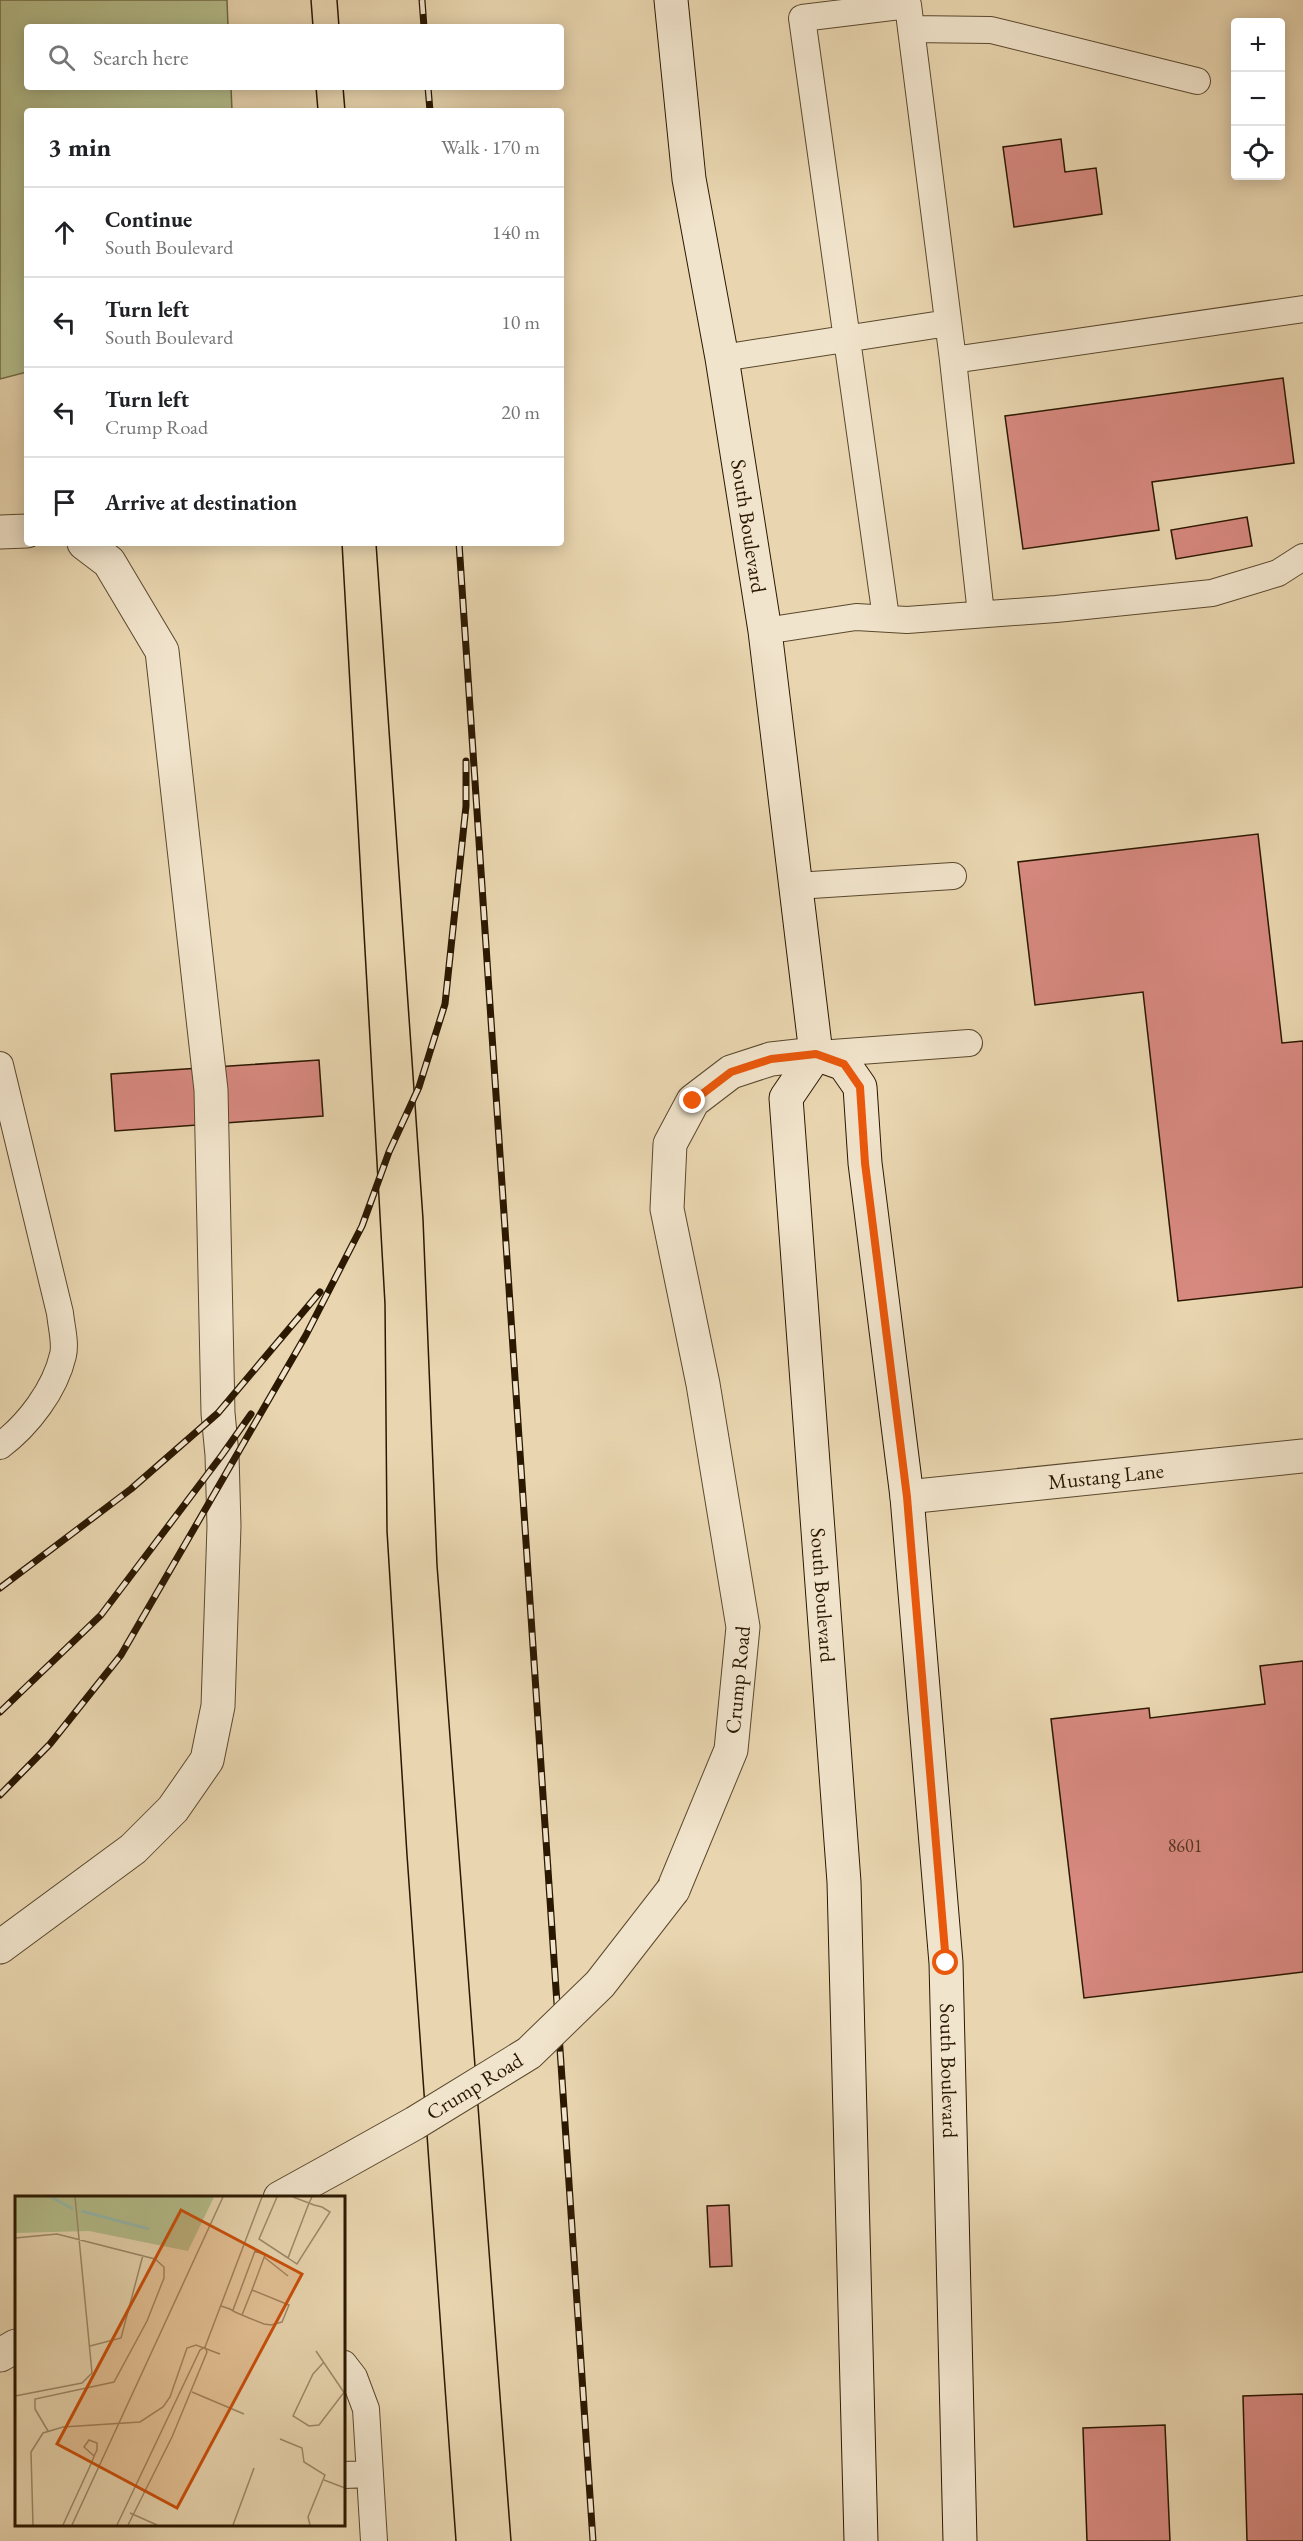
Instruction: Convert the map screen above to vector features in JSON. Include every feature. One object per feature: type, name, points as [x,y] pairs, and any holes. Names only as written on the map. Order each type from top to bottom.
[{"type":"main road","name":"South Boulevard","points":[[671,0],[688,179],[722,358],[765,631],[816,1054],[786,1098],[844,1882],[861,2541]]},
{"type":"main road","points":[[0,532],[24,531]]},
{"type":"main road","points":[[0,1947],[133,1849],[173,1809],[207,1760],[218,1706],[224,1526],[218,1413],[211,1090],[162,651],[109,562],[88,546]]},
{"type":"main road","name":"South Boulevard","points":[[816,1054],[844,1064],[860,1087],[865,1163],[907,1497],[946,1963],[960,2541]]},
{"type":"main road","name":"Crump Road","points":[[284,2196],[415,2123],[530,2054],[600,1984],[673,1890],[731,1750],[743,1627],[703,1384],[667,1209],[670,1144],[693,1101],[731,1072],[771,1059],[816,1054]]},
{"type":"main road","name":"Mustang Lane","points":[[907,1497],[1303,1456]]},
{"type":"main road","points":[[0,2355],[15,2347]]},
{"type":"lane","points":[[886,618],[802,18],[908,5],[953,360],[981,614]]},
{"type":"lane","points":[[911,29],[991,30],[1197,81]]},
{"type":"lane","points":[[953,360],[1303,309]]},
{"type":"lane","points":[[722,358],[948,323]]},
{"type":"lane","points":[[765,631],[856,617],[907,620],[1212,593],[1278,573],[1303,557]]},
{"type":"lane","points":[[796,886],[953,876]]},
{"type":"lane","points":[[816,1054],[969,1043]]},
{"type":"lane","points":[[0,1065],[60,1313],[64,1354],[44,1401],[16,1434],[0,1446]]},
{"type":"lane","points":[[345,2365],[354,2377],[366,2409],[374,2541]]},
{"type":"lane","points":[[345,2475],[370,2474]]},
{"type":"green space","points":[[0,0],[227,0],[228,24],[24,24],[24,90],[231,90],[232,108],[24,108],[24,373],[0,379]]},
{"type":"building","points":[[1061,139],[1065,172],[1096,168],[1102,214],[1014,227],[1003,147]]},
{"type":"building","points":[[1283,378],[1294,463],[1152,482],[1159,530],[1023,549],[1005,416]]},
{"type":"building","points":[[1247,517],[1252,546],[1176,559],[1171,530]]},
{"type":"building","points":[[1258,834],[1282,1043],[1303,1041],[1303,1287],[1178,1301],[1143,992],[1035,1005],[1018,862]]},
{"type":"building","points":[[319,1060],[323,1116],[115,1131],[111,1074]]},
{"type":"building","points":[[1303,1661],[1303,1972],[1084,1998],[1051,1719],[1149,1708],[1150,1718],[1265,1704],[1260,1666]]},
{"type":"building","points":[[729,2205],[732,2266],[710,2267],[707,2206]]},
{"type":"building","points":[[1303,2394],[1303,2541],[1247,2541],[1243,2396]]},
{"type":"building","points":[[1165,2425],[1170,2541],[1087,2541],[1083,2428]]},
{"type":"tram line","points":[[311,0],[313,24]]},
{"type":"tram line","points":[[337,0],[339,24]]},
{"type":"tram line","points":[[316,90],[318,108]]},
{"type":"tram line","points":[[343,90],[345,108]]},
{"type":"tram line","points":[[342,546],[385,1304],[387,1531],[407,1855],[456,2541]]},
{"type":"tram line","points":[[376,546],[423,1219],[437,1565],[511,2541]]},
{"type":"railway","points":[[422,0],[424,24]]},
{"type":"railway","points":[[428,90],[430,108]]},
{"type":"railway","points":[[459,546],[593,2541]]},
{"type":"railway","points":[[0,1795],[50,1744],[121,1655],[306,1335],[362,1226],[389,1152],[419,1087],[445,1004],[466,806],[466,761]]},
{"type":"railway","points":[[0,1588],[131,1489],[218,1413],[320,1292]]},
{"type":"railway","points":[[0,1712],[101,1615],[251,1414]]},
{"type":"route","points":[[693,1101],[731,1072],[771,1059],[816,1054],[844,1064],[860,1087],[865,1163],[907,1497],[946,1963]]}]
